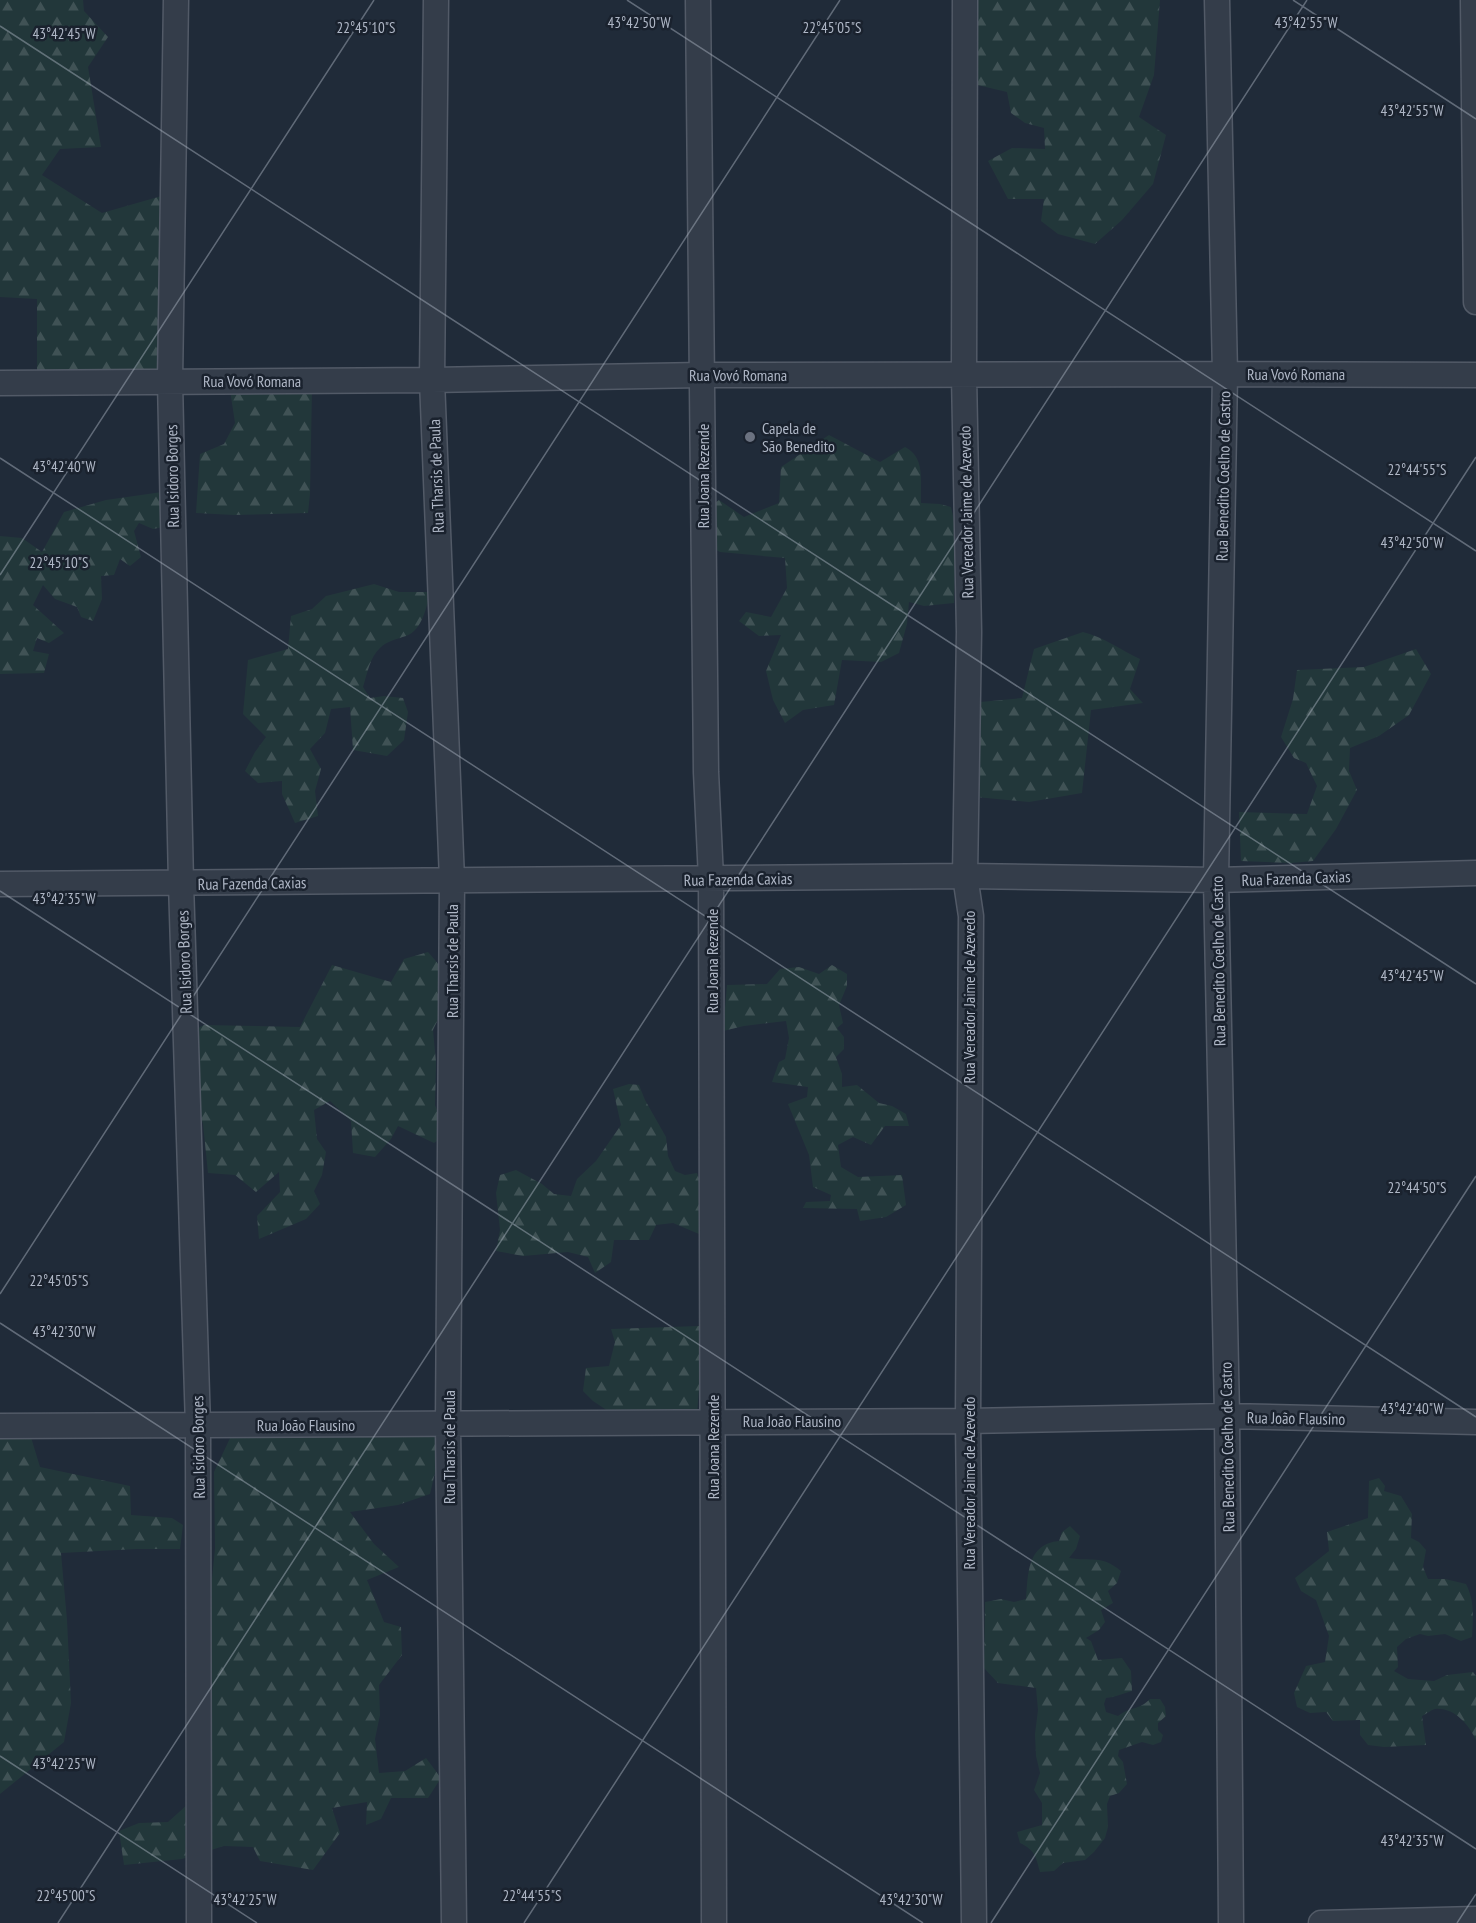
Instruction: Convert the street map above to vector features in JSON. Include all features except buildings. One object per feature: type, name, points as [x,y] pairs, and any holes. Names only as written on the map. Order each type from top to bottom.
[{"type":"street","name":"Rua Isidoro Borges","points":[[176,0],[170,381],[181,884],[198,1426],[199,1923]]},
{"type":"street","name":"Rua Tharsis de Paula","points":[[436,0],[432,380],[452,880],[448,1425],[454,1923]]},
{"type":"street","name":"Rua Joana Rezende","points":[[698,0],[706,772],[711,879],[714,1923]]},
{"type":"street","name":"Rua Vereador Jaime de Azevedo","points":[[965,0],[964,375],[969,632],[965,876],[971,916],[968,1421],[974,1923]]},
{"type":"street","name":"Rua Benedito Coelho de Castro","points":[[1216,0],[1225,374],[1216,880],[1227,1416],[1231,1923]]},
{"type":"street","points":[[1473,0],[1476,302]]},
{"type":"street","name":"Rua Vovó Romana","points":[[0,383],[432,380],[702,375],[1476,375]]},
{"type":"street","name":"Rua Fazenda Caxias","points":[[0,884],[965,876],[1216,880],[1476,873]]},
{"type":"street","name":"Rua João Flausino","points":[[0,1426],[968,1421],[1227,1416],[1476,1422]]},
{"type":"street","points":[[1321,1923],[1476,1919]]},
{"type":"green space","points":[[0,0],[83,0],[84,11],[108,37],[88,67],[101,147],[60,149],[42,175],[102,213],[165,195],[163,375],[37,374],[37,299],[0,297]]},
{"type":"green space","points":[[974,0],[1160,0],[1154,75],[1139,117],[1166,135],[1153,184],[1122,220],[1095,244],[1058,234],[1041,221],[1044,199],[1008,199],[988,161],[1012,148],[1045,149],[1044,128],[1025,123],[1011,113],[1007,92],[973,84]]},
{"type":"green space","points":[[312,389],[308,513],[234,515],[196,513],[200,454],[224,444],[235,423],[230,390]]},
{"type":"green space","points":[[829,435],[880,462],[905,447],[916,457],[921,471],[921,503],[951,507],[956,529],[954,603],[924,606],[909,602],[907,624],[899,653],[881,662],[842,660],[834,705],[803,710],[785,723],[773,700],[766,671],[781,635],[759,636],[739,621],[746,612],[771,617],[787,588],[785,558],[720,552],[690,536],[694,518],[719,500],[744,517],[779,503],[781,467]]},
{"type":"green space","points":[[162,492],[178,524],[153,529],[139,523],[134,531],[141,557],[130,566],[120,559],[114,575],[101,576],[102,599],[93,621],[81,617],[77,607],[55,599],[43,585],[33,605],[64,633],[49,643],[37,638],[33,651],[49,654],[44,673],[0,674],[0,536],[22,538],[42,552],[64,512],[106,500]]},
{"type":"green space","points":[[374,584],[399,592],[430,592],[420,624],[412,633],[392,640],[380,648],[369,666],[363,687],[370,698],[384,696],[403,698],[408,712],[404,740],[387,756],[353,750],[350,707],[331,709],[325,733],[310,749],[321,769],[315,791],[318,816],[295,823],[282,794],[282,781],[258,783],[245,771],[266,737],[243,714],[248,660],[288,649],[291,616],[312,609],[326,596]]},
{"type":"green space","points":[[1083,632],[1105,640],[1140,659],[1130,689],[1143,703],[1091,710],[1082,793],[1029,802],[976,797],[975,725],[980,702],[1022,698],[1034,649]]},
{"type":"green space","points":[[1416,649],[1431,674],[1409,715],[1379,736],[1350,748],[1349,771],[1357,790],[1336,829],[1313,861],[1291,863],[1241,861],[1239,812],[1307,814],[1317,786],[1306,763],[1294,758],[1281,737],[1293,699],[1297,670],[1364,667]]},
{"type":"green space","points":[[428,952],[442,968],[444,1007],[433,1030],[436,1062],[435,1105],[447,1134],[434,1143],[398,1126],[391,1139],[375,1157],[353,1153],[351,1121],[330,1101],[314,1110],[317,1139],[326,1152],[322,1175],[314,1191],[320,1204],[306,1219],[259,1239],[257,1216],[280,1192],[279,1172],[256,1192],[235,1175],[208,1173],[203,1124],[194,1098],[192,1031],[204,1025],[300,1027],[332,965],[391,982],[404,959]]},
{"type":"green space","points":[[832,965],[847,974],[847,986],[839,1005],[843,1023],[837,1028],[844,1037],[844,1049],[836,1057],[842,1074],[842,1087],[857,1085],[879,1103],[892,1106],[906,1114],[909,1126],[885,1126],[871,1145],[853,1137],[838,1145],[841,1167],[858,1177],[902,1175],[906,1205],[886,1217],[860,1221],[857,1209],[803,1208],[806,1202],[830,1201],[831,1195],[813,1187],[809,1155],[788,1104],[807,1097],[808,1087],[772,1082],[779,1062],[785,1059],[789,1038],[786,1021],[723,1031],[727,985],[767,984],[780,969],[799,967],[819,974]]},
{"type":"green space","points":[[629,1084],[639,1085],[666,1137],[668,1156],[675,1171],[685,1175],[697,1173],[707,1200],[709,1228],[699,1234],[673,1223],[656,1225],[649,1240],[614,1240],[611,1262],[595,1273],[588,1257],[568,1252],[523,1256],[496,1251],[500,1230],[496,1193],[500,1175],[516,1170],[542,1184],[554,1194],[571,1196],[577,1179],[596,1161],[621,1125],[613,1089]]},
{"type":"green space","points":[[699,1326],[700,1378],[697,1413],[617,1417],[593,1401],[583,1391],[586,1368],[609,1366],[615,1342],[611,1329]]},
{"type":"green space","points":[[0,1433],[30,1434],[40,1467],[130,1486],[131,1515],[172,1518],[183,1525],[180,1549],[61,1553],[71,1703],[64,1742],[0,1794]]},
{"type":"green space","points":[[232,1434],[435,1436],[437,1464],[430,1494],[398,1505],[350,1512],[374,1544],[399,1567],[367,1580],[384,1622],[401,1627],[402,1655],[379,1685],[380,1715],[375,1739],[379,1773],[405,1771],[426,1758],[441,1778],[428,1798],[391,1798],[381,1819],[366,1825],[367,1802],[332,1808],[340,1833],[313,1870],[260,1861],[253,1847],[224,1846],[182,1859],[124,1865],[119,1831],[139,1823],[168,1822],[207,1787],[210,1598],[215,1549],[214,1472]]},
{"type":"green space","points":[[1379,1478],[1385,1486],[1384,1491],[1401,1496],[1412,1514],[1411,1538],[1419,1542],[1426,1550],[1423,1567],[1428,1579],[1445,1579],[1466,1584],[1473,1610],[1472,1637],[1461,1641],[1445,1634],[1428,1636],[1420,1634],[1406,1639],[1397,1647],[1398,1667],[1394,1671],[1408,1679],[1434,1681],[1447,1675],[1473,1672],[1476,1676],[1476,1740],[1460,1718],[1448,1711],[1435,1709],[1422,1716],[1426,1745],[1384,1747],[1368,1745],[1360,1735],[1360,1720],[1333,1721],[1326,1712],[1310,1713],[1297,1707],[1294,1693],[1306,1666],[1325,1662],[1329,1636],[1316,1600],[1301,1591],[1295,1578],[1329,1551],[1327,1532],[1368,1518],[1369,1481]]},
{"type":"green space","points":[[1070,1526],[1080,1536],[1076,1549],[1069,1558],[1101,1560],[1121,1571],[1117,1583],[1108,1591],[1113,1603],[1101,1610],[1105,1622],[1099,1630],[1086,1638],[1091,1641],[1098,1660],[1122,1658],[1131,1671],[1132,1691],[1106,1698],[1104,1704],[1106,1712],[1118,1716],[1150,1699],[1160,1699],[1165,1707],[1166,1716],[1158,1723],[1158,1730],[1163,1735],[1161,1742],[1153,1745],[1142,1742],[1119,1750],[1118,1756],[1123,1762],[1127,1784],[1119,1793],[1110,1796],[1107,1804],[1108,1827],[1105,1838],[1094,1852],[1085,1860],[1063,1863],[1054,1871],[1040,1872],[1034,1854],[1020,1843],[1017,1832],[1042,1825],[1042,1803],[1034,1790],[1040,1773],[1036,1756],[1035,1734],[1038,1710],[1036,1688],[998,1683],[984,1668],[985,1602],[1001,1599],[1014,1602],[1026,1599],[1029,1570],[1035,1554],[1048,1543],[1059,1541],[1062,1532]]},
{"type":"place","name":"Capela de São Benedito","points":[[750,437]]}]
